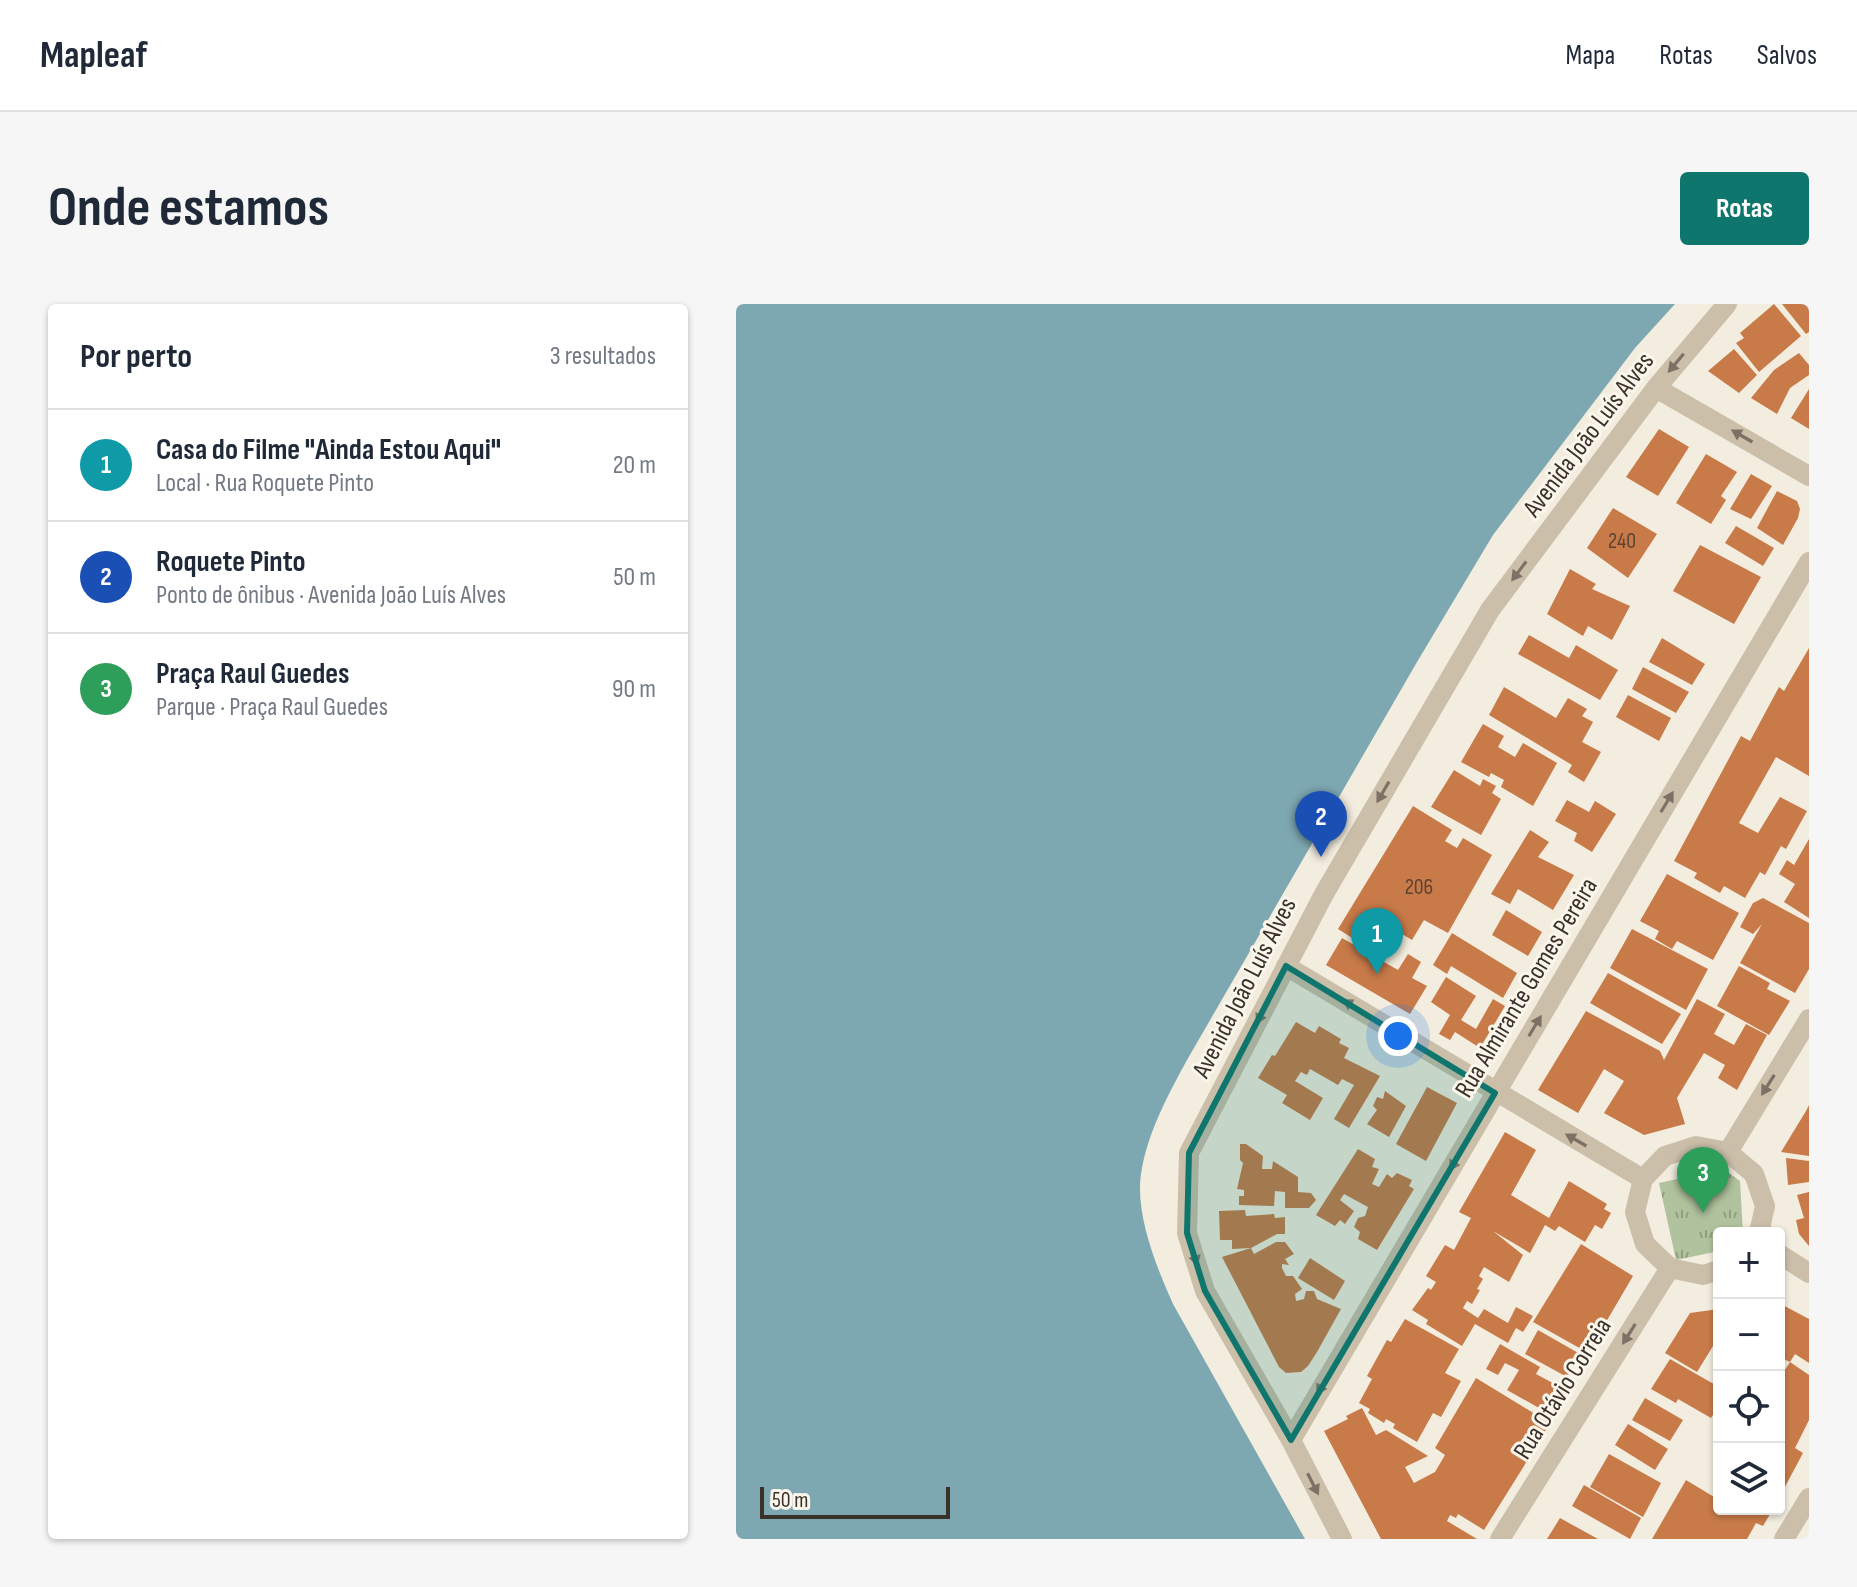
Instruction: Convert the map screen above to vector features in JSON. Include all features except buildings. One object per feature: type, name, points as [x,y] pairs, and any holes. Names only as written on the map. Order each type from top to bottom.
[{"type":"street","name":"Avenida João Luís Alves","points":[[1342,1539],[1291,1440],[1205,1291],[1187,1233],[1189,1153],[1332,880],[1490,610],[1656,388],[1727,304]]},
{"type":"street","points":[[1656,388],[1809,476]]},
{"type":"street","name":"Rua Almirante Gomes Pereira","points":[[1291,1440],[1809,562]]},
{"type":"street","points":[[1286,966],[1643,1179]]},
{"type":"street","points":[[1728,1152],[1809,1019]]},
{"type":"street","points":[[1713,1272],[1703,1275],[1670,1268],[1645,1244],[1635,1212],[1643,1179],[1665,1156],[1696,1146],[1728,1152],[1754,1174],[1765,1206],[1760,1227]]},
{"type":"street","points":[[1785,1258],[1809,1273]]},
{"type":"street","name":"Rua Otávio Correia","points":[[1500,1539],[1670,1268]]},
{"type":"street","points":[[1784,1539],[1809,1498]]},
{"type":"highlighted area","points":[[1286,966],[1495,1093],[1291,1440],[1205,1291],[1187,1233],[1189,1153]]},
{"type":"green space","points":[[1723,1169],[1740,1181],[1743,1227],[1713,1227],[1713,1252],[1676,1260],[1659,1183]]},
{"type":"water","points":[[736,304],[1675,304],[1635,348],[1493,535],[1187,1060],[1149,1140],[1142,1168],[1141,1202],[1148,1238],[1166,1289],[1305,1539],[736,1539]]},
{"type":"place","name":"Roquete Pinto","points":[[1321,857]]},
{"type":"place","name":"Casa do Filme \"Ainda Estou Aqui\"","points":[[1377,974]]},
{"type":"place","name":"Praça Raul Guedes","points":[[1703,1213]]}]
